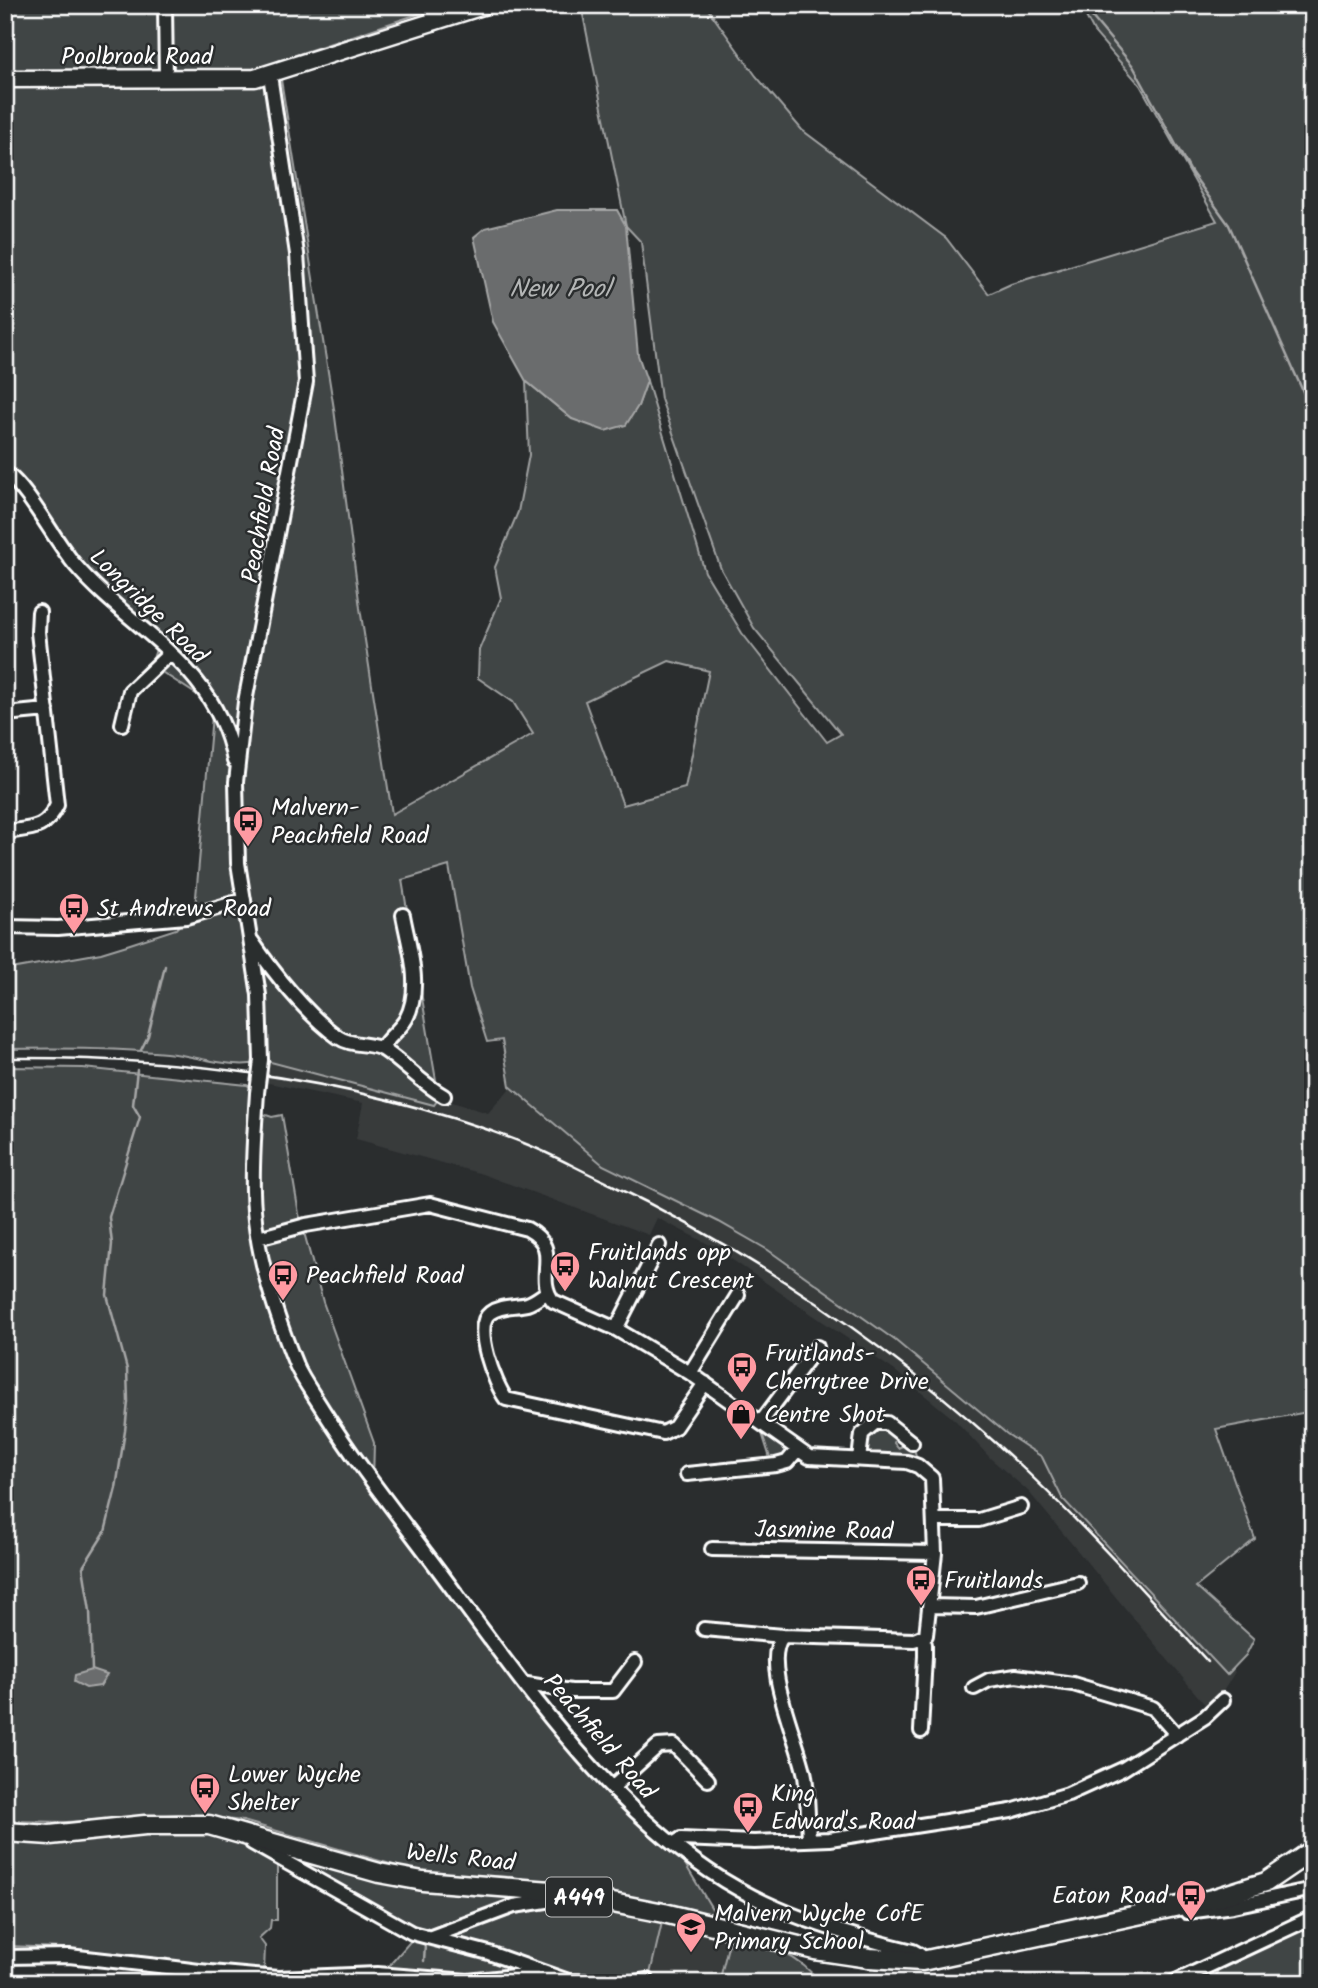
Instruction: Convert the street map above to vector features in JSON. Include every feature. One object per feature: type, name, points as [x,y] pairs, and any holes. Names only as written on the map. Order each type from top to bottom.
[{"type":"highway","name":"Wells Road","points":[[5,1832],[50,1835],[182,1824],[234,1830],[379,1873],[423,1881],[494,1885],[577,1896],[664,1913],[803,1948],[869,1958],[922,1961],[1212,1899],[1266,1882],[1313,1850]]},
{"type":"main road","name":"Poolbrook Road","points":[[5,79],[166,79],[270,75],[486,5]]},
{"type":"street","points":[[165,5],[166,79]]},
{"type":"street","points":[[431,5],[434,23]]},
{"type":"street","name":"Peachfield Road","points":[[270,75],[297,254],[306,382],[245,702],[236,782],[238,863],[259,995],[261,1060],[253,1193],[258,1238],[271,1295],[298,1368],[373,1482],[527,1684],[612,1788],[673,1844],[712,1872],[771,1905],[823,1927],[914,1951],[920,1955],[922,1961]]},
{"type":"street","name":"Longridge Road","points":[[5,472],[76,566],[170,653],[216,705],[231,745],[236,782]]},
{"type":"street","points":[[5,832],[50,820],[58,805],[38,632],[39,611]]},
{"type":"street","points":[[122,724],[130,691],[170,653]]},
{"type":"street","points":[[5,714],[47,710]]},
{"type":"street","points":[[5,927],[58,928],[186,918],[244,900]]},
{"type":"street","points":[[403,915],[415,985],[414,1001],[405,1020],[382,1048],[423,1084],[444,1096]]},
{"type":"street","name":"Peachfield Road","points":[[251,940],[270,967],[338,1038],[357,1046],[382,1048]]},
{"type":"street","points":[[258,1238],[306,1225],[430,1204],[476,1214],[540,1236],[545,1245],[547,1263],[544,1283],[546,1293],[553,1301],[616,1329],[690,1373],[809,1457],[907,1462],[918,1466],[932,1478],[936,1520],[935,1553],[929,1627],[926,1635],[921,1638],[783,1636],[704,1629]]},
{"type":"street","points":[[616,1329],[659,1245]]},
{"type":"street","points":[[546,1293],[530,1303],[498,1308],[487,1315],[482,1325],[494,1372],[506,1399],[663,1433],[675,1427],[705,1383]]},
{"type":"street","points":[[690,1373],[738,1295]]},
{"type":"street","points":[[761,1422],[817,1347]]},
{"type":"street","points":[[859,1459],[862,1434],[875,1423],[887,1423],[905,1441]]},
{"type":"street","points":[[687,1474],[776,1465],[786,1462],[798,1450]]},
{"type":"street","points":[[936,1520],[979,1520],[1021,1507]]},
{"type":"street","name":"Jasmine Road","points":[[712,1549],[935,1553]]},
{"type":"street","points":[[930,1606],[976,1607],[1078,1583]]},
{"type":"street","points":[[783,1636],[777,1643],[775,1669],[805,1776],[809,1840]]},
{"type":"street","points":[[921,1638],[925,1644],[921,1731]]},
{"type":"street","points":[[527,1684],[571,1691],[609,1692],[616,1689],[635,1662]]},
{"type":"street","points":[[974,1688],[989,1680],[1016,1676],[1073,1684],[1153,1708],[1177,1735]]},
{"type":"street","points":[[673,1844],[681,1839],[754,1842],[809,1840],[919,1827],[1011,1811],[1068,1794],[1123,1769],[1216,1709],[1223,1700]]},
{"type":"street","points":[[612,1788],[658,1746],[677,1741],[701,1765],[708,1780]]},
{"type":"street","points":[[234,1830],[412,1933],[572,1982],[629,1983],[647,1980]]},
{"type":"street","points":[[1166,1909],[1177,1913],[1233,1906],[1313,1889]]},
{"type":"street","points":[[431,1937],[514,1906],[577,1896]]},
{"type":"street","points":[[1172,1983],[1313,1917]]},
{"type":"street","points":[[5,1957],[69,1956],[278,1978],[377,1974],[468,1981],[532,1974],[538,1970]]},
{"type":"street","points":[[199,1971],[215,1983]]},
{"type":"street","points":[[517,1983],[546,1980],[553,1976]]},
{"type":"shaded area","points":[[5,5],[423,5],[424,12],[278,61],[334,409],[360,608],[392,814],[533,734],[513,702],[478,678],[479,650],[501,598],[495,567],[518,512],[529,455],[526,381],[572,419],[638,406],[647,381],[705,572],[742,633],[827,742],[841,734],[754,628],[721,569],[661,399],[641,242],[626,226],[581,5],[705,5],[756,76],[802,130],[946,238],[989,294],[1011,284],[1217,221],[1140,85],[1094,32],[1080,5],[1313,5],[1313,1411],[1216,1429],[1255,1539],[1196,1587],[1254,1639],[1246,1655],[1227,1675],[1062,1498],[1042,1457],[1007,1434],[896,1341],[768,1250],[719,1222],[603,1165],[510,1086],[502,1040],[487,1042],[470,988],[449,866],[402,880],[439,1098],[434,1105],[267,1061],[255,1064],[217,1062],[146,1051],[5,1049],[5,970],[101,953],[127,945],[176,929],[195,908],[214,693],[177,653],[78,562],[5,468]],"holes":[[[669,661],[709,671],[685,788],[623,805],[585,701]]]},
{"type":"shaded area","points":[[157,646],[186,674],[208,702],[151,665]]},
{"type":"shaded area","points":[[267,1061],[434,1105],[439,1098],[488,1113],[512,1086],[603,1165],[719,1222],[768,1250],[896,1341],[1007,1434],[1042,1457],[1235,1672],[1224,1690],[1206,1706],[1028,1491],[991,1459],[956,1421],[895,1371],[712,1246],[657,1218],[649,1235],[482,1174],[356,1139],[363,1103],[264,1082]]},
{"type":"shaded area","points":[[5,1067],[83,1068],[247,1085],[262,1095],[263,1114],[272,1117],[282,1115],[299,1214],[323,1302],[374,1443],[373,1482],[578,1749],[673,1844],[720,1922],[636,1899],[512,1877],[421,1873],[243,1821],[179,1814],[67,1822],[5,1821]]},
{"type":"shaded area","points":[[881,1424],[896,1437],[894,1443],[898,1448],[905,1445],[914,1448],[916,1456],[870,1453],[866,1450],[866,1435]]},
{"type":"shaded area","points":[[762,1433],[769,1438],[777,1438],[787,1447],[786,1458],[771,1461]]},
{"type":"shaded area","points":[[134,1830],[230,1835],[277,1863],[277,1920],[271,1920],[270,1928],[259,1938],[265,1946],[264,1972],[63,1948],[5,1946],[5,1840],[70,1841]]},
{"type":"shaded area","points":[[291,1855],[554,1896],[425,1931],[276,1856]]},
{"type":"shaded area","points":[[574,1900],[663,1918],[650,1974],[598,1977],[573,1974],[446,1937],[515,1909]]},
{"type":"shaded area","name":"Malvern Wyche CofE Primary School","points":[[663,1918],[731,1934],[719,1983],[648,1983]]},
{"type":"shaded area","points":[[1313,1921],[1313,1983],[1215,1983],[1219,1962]]},
{"type":"shaded area","points":[[731,1934],[792,1957],[820,1983],[719,1983]]},
{"type":"shaded area","points":[[414,1937],[453,1946],[524,1970],[455,1975],[387,1968]]},
{"type":"water","name":"New Pool","points":[[557,210],[617,210],[626,226],[638,355],[647,381],[638,406],[626,425],[605,431],[572,419],[526,381],[493,322],[474,237],[485,228]]},
{"type":"water","points":[[92,1670],[107,1675],[100,1686],[86,1688],[74,1682],[75,1675]]},
{"type":"waterway","points":[[1082,5],[1133,66],[1191,172],[1229,225],[1313,414]]},
{"type":"waterway","points":[[141,1050],[148,1036],[165,966]]},
{"type":"waterway","points":[[92,1670],[90,1611],[83,1567],[105,1532],[116,1488],[128,1402],[127,1369],[107,1295],[112,1244],[109,1217],[140,1117],[133,1105],[137,1070]]},
{"type":"waterway","points":[[424,1961],[425,1944]]},
{"type":"railway","points":[[5,1058],[137,1061],[202,1067],[332,1087],[459,1120],[521,1142],[657,1208],[710,1236],[810,1299],[906,1368],[953,1406],[1053,1497],[1208,1662]]},
{"type":"place","name":"Malvern- Peachfield Road","points":[[248,848]]},
{"type":"place","name":"St Andrews Road","points":[[74,935]]},
{"type":"place","name":"Fruitlands opp Walnut Crescent","points":[[565,1293]]},
{"type":"place","name":"Peachfield Road","points":[[283,1302]]},
{"type":"place","name":"Fruitlands- Cherrytree Drive","points":[[742,1394]]},
{"type":"place","name":"Centre Shot","points":[[741,1441]]},
{"type":"place","name":"Fruitlands","points":[[921,1607]]},
{"type":"place","name":"Lower Wyche Shelter","points":[[205,1815]]},
{"type":"place","name":"King Edward's Road","points":[[748,1834]]},
{"type":"place","name":"Eaton Road","points":[[1191,1922]]},
{"type":"place","name":"Malvern Wyche CofE Primary School","points":[[691,1954]]}]
